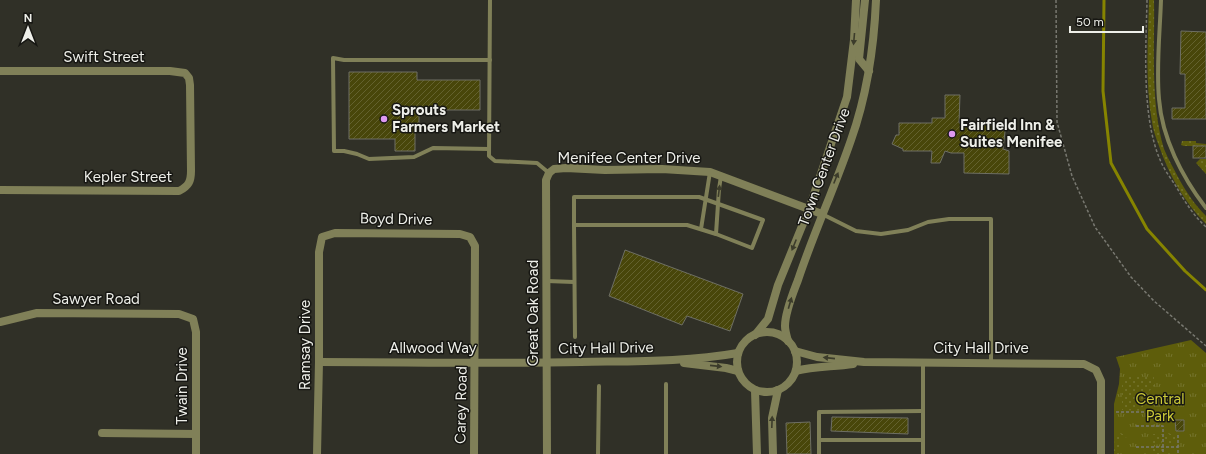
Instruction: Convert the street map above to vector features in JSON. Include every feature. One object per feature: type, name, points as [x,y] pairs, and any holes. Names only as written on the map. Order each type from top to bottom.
[{"type":"street","name":"Town Center Drive","points":[[738,353],[746,340],[755,335],[768,319],[778,285],[809,209],[847,97],[854,40],[856,0]]},
{"type":"street","points":[[865,0],[859,59],[869,70]]},
{"type":"street","name":"Town Center Drive","points":[[795,351],[788,341],[785,326],[789,305],[809,248],[851,140],[863,102],[875,23],[876,0]]},
{"type":"street","name":"Swift Street","points":[[0,71],[170,71],[185,73]]},
{"type":"street","name":"Kepler Street","points":[[0,190],[168,192],[179,191],[187,186],[191,180],[190,84],[189,78],[185,73]]},
{"type":"street","name":"Menifee Center Drive","points":[[549,173],[554,169],[566,168],[605,170],[662,169],[710,172],[822,214]]},
{"type":"street","name":"Great Oak Road","points":[[547,454],[546,180],[549,173]]},
{"type":"street","name":"Boyd Drive","points":[[322,237],[335,233],[460,234],[470,237]]},
{"type":"street","name":"Ramsay Drive","points":[[317,454],[319,252],[322,237]]},
{"type":"street","name":"Carey Road","points":[[470,237],[475,246],[474,454]]},
{"type":"street","name":"Sawyer Road","points":[[0,322],[37,313],[179,314],[193,319]]},
{"type":"street","name":"Twain Drive","points":[[193,319],[196,332],[196,454]]},
{"type":"street","points":[[755,335],[764,332],[773,333],[788,341]]},
{"type":"street","points":[[738,353],[738,371],[744,383],[755,390],[764,392],[778,390],[789,383],[796,371],[797,359],[795,351]]},
{"type":"street","name":"City Hall Drive","points":[[795,351],[817,357],[864,362],[1084,364],[1096,370],[1101,381],[1101,454]]},
{"type":"street","name":"City Hall Drive","points":[[547,363],[665,361],[738,353]]},
{"type":"street","name":"City Hall Drive","points":[[665,361],[726,368],[738,371]]},
{"type":"street","name":"Allwood Way","points":[[319,362],[547,363]]},
{"type":"street","name":"City Hall Drive","points":[[796,371],[864,362]]},
{"type":"street","points":[[755,390],[757,454]]},
{"type":"street","points":[[773,454],[772,418],[778,390]]},
{"type":"street","points":[[102,433],[196,434]]},
{"type":"lane","points":[[490,0],[489,156],[495,161],[537,163],[549,173]]},
{"type":"lane","points":[[1161,0],[1159,99],[1164,127],[1169,143],[1181,167],[1196,195],[1206,208]]},
{"type":"lane","points":[[489,149],[432,148],[414,157],[368,159],[358,154],[344,151],[334,151],[333,58],[344,60],[490,60]]},
{"type":"lane","points":[[701,229],[710,172]]},
{"type":"lane","points":[[716,234],[721,176]]},
{"type":"lane","points":[[574,225],[687,225],[752,248],[762,220],[699,197],[574,196],[574,225],[574,282],[575,337]]},
{"type":"lane","points":[[822,214],[856,231],[881,234],[908,230],[928,222],[949,219],[991,219],[991,362]]},
{"type":"lane","points":[[547,281],[574,282]]},
{"type":"lane","points":[[923,362],[923,454]]},
{"type":"lane","points":[[666,384],[666,454]]},
{"type":"lane","points":[[598,454],[599,386]]},
{"type":"lane","points":[[820,454],[819,412],[923,411]]},
{"type":"lane","points":[[819,440],[923,440]]},
{"type":"path","points":[[1056,0],[1057,122],[1072,176],[1095,227],[1131,278],[1154,301],[1206,346]]},
{"type":"path","points":[[1116,412],[1149,412]]},
{"type":"path","points":[[1136,426],[1163,426],[1163,454]]},
{"type":"path","points":[[1178,436],[1178,454]]},
{"type":"path","points":[[1136,447],[1178,447]]},
{"type":"green space","points":[[1149,0],[1154,0],[1155,94],[1164,149],[1185,189],[1206,216],[1206,224],[1191,207],[1172,178],[1153,128],[1148,92]]},
{"type":"green space","points":[[1182,141],[1196,141],[1196,143],[1206,144],[1206,146],[1184,146],[1181,145]]},
{"type":"green space","points":[[1200,159],[1206,159],[1206,174],[1196,163]]},
{"type":"green space","name":"Central Park","points":[[1191,340],[1206,353],[1206,454],[1114,454],[1114,404],[1119,384],[1120,369],[1116,357]]},
{"type":"green space","points":[[1129,377],[1154,377],[1154,386],[1146,397],[1144,411],[1122,410],[1122,382]]},
{"type":"green space","points":[[1117,434],[1128,434],[1128,437],[1119,438],[1119,454],[1114,454],[1115,439]]},
{"type":"green space","points":[[1152,434],[1162,434],[1162,444],[1152,445]]},
{"type":"green space","points":[[1165,434],[1176,434],[1176,445],[1165,445]]},
{"type":"green space","points":[[1151,449],[1163,449],[1163,454],[1151,454]]},
{"type":"building","points":[[1181,31],[1206,32],[1206,119],[1172,119],[1172,108],[1185,108],[1185,74],[1180,74]]},
{"type":"building","name":"Sprouts Farmers Market","points":[[349,72],[417,72],[417,80],[480,80],[480,110],[419,110],[419,128],[415,128],[415,151],[395,151],[395,139],[349,139]]},
{"type":"building","name":"Fairfield Inn & Suites Menifee","points":[[945,95],[960,95],[959,123],[1006,123],[1003,149],[1009,151],[1009,174],[964,173],[964,153],[951,153],[945,151],[940,163],[931,163],[932,151],[903,151],[903,149],[892,144],[896,135],[899,135],[899,123],[932,123],[932,118],[945,118]]},
{"type":"building","points":[[1193,146],[1206,146],[1206,158],[1193,158]]},
{"type":"building","points":[[625,250],[743,294],[730,331],[687,316],[682,325],[609,296]]},
{"type":"building","points":[[832,417],[908,418],[908,434],[831,431]]},
{"type":"building","points":[[1175,420],[1184,420],[1184,431],[1176,431]]},
{"type":"building","points":[[810,422],[811,454],[787,454],[786,423]]},
{"type":"waterway","points":[[1104,0],[1103,91],[1111,163],[1147,229],[1185,271],[1206,290]]},
{"type":"place","name":"Sprouts Farmers Market","points":[[384,119]]},
{"type":"place","name":"Fairfield Inn & Suites Menifee","points":[[952,134]]}]
